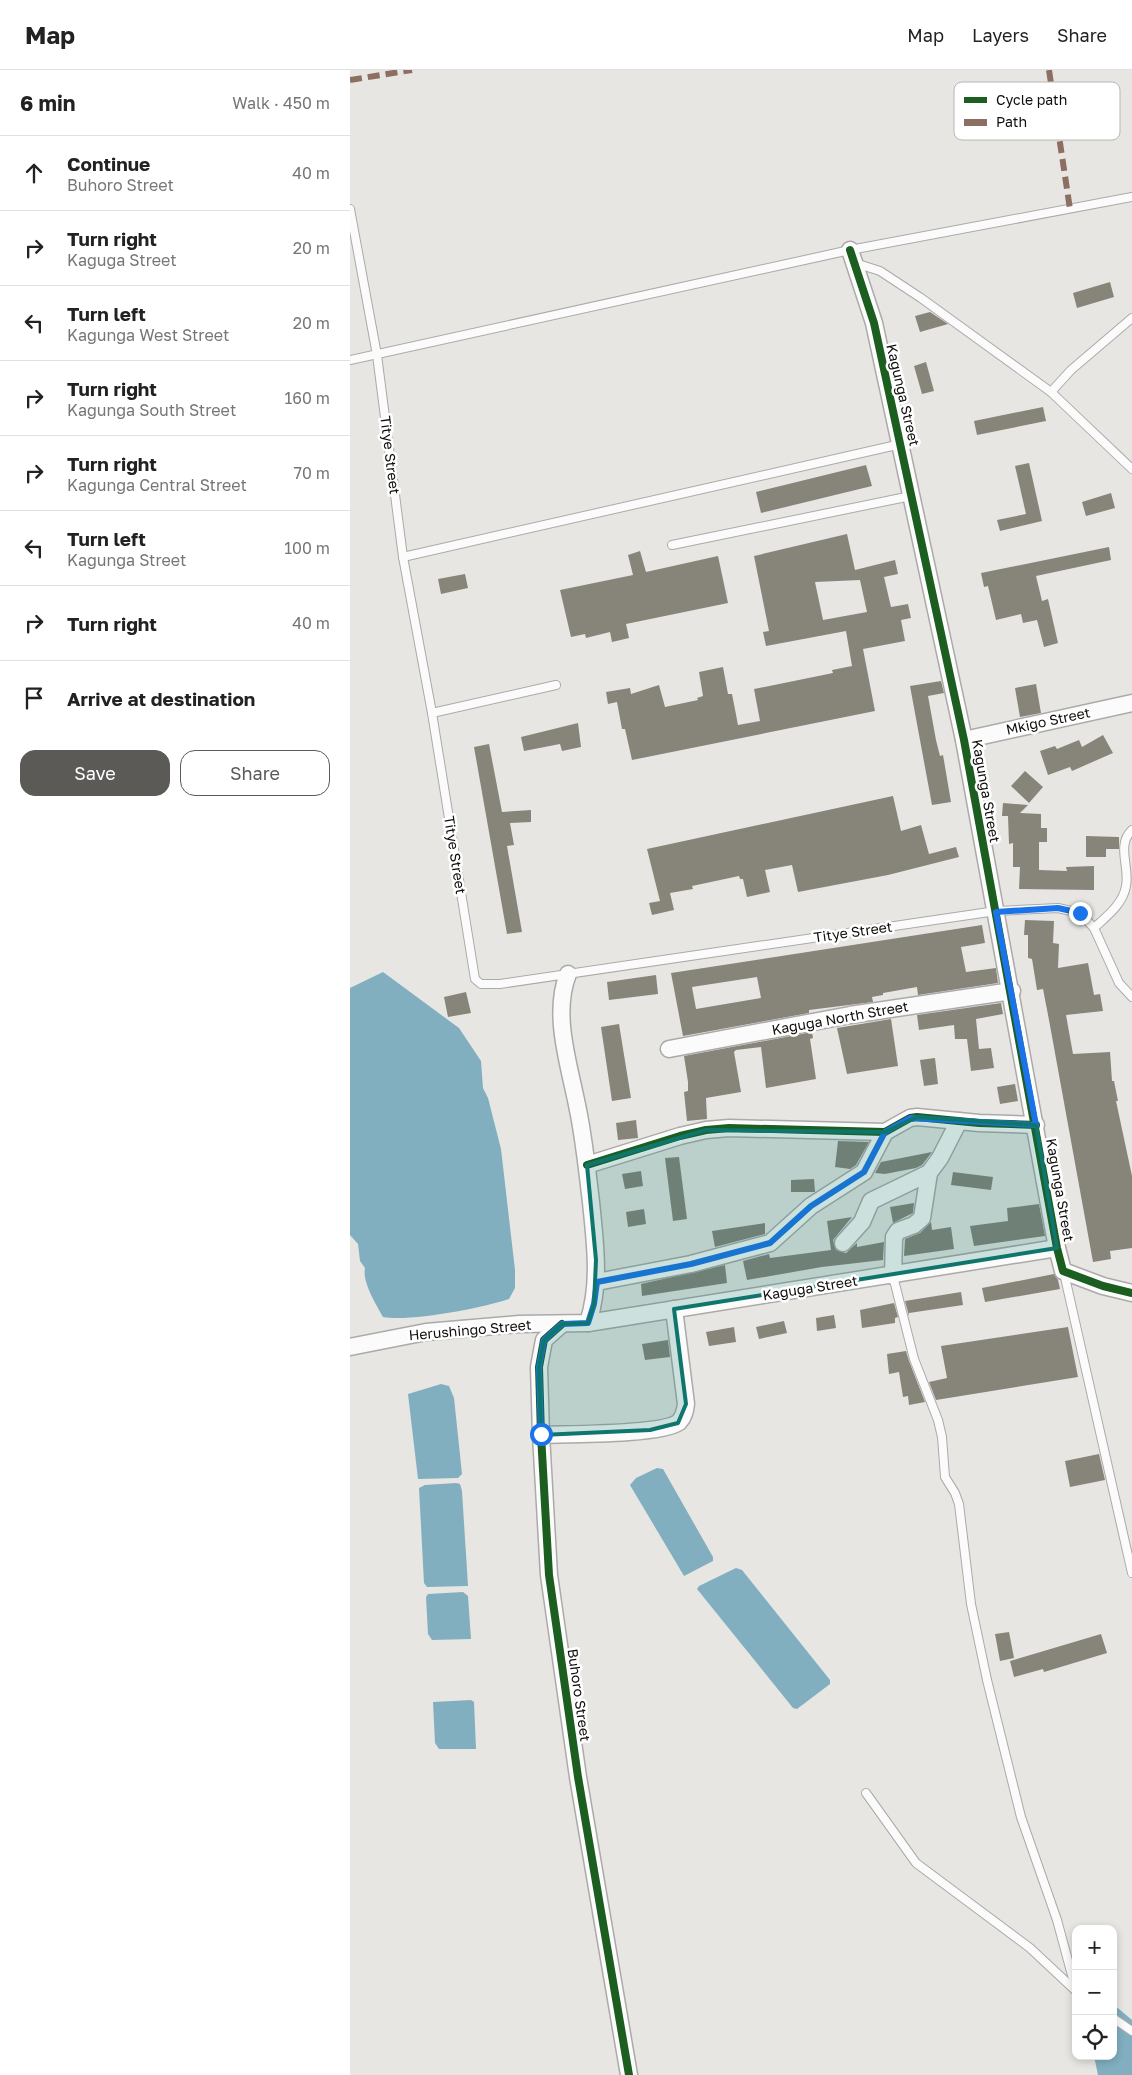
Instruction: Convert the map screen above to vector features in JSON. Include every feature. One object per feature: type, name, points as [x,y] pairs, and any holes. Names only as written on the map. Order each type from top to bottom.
[{"type":"street","name":"Kagunga Street","points":[[852,256],[874,323],[964,740],[1012,991],[1057,1248],[1064,1271]]},
{"type":"street","name":"Mkigo Street","points":[[964,740],[1132,703]]},
{"type":"street","points":[[568,974],[563,986],[561,1014],[587,1165],[597,1282],[594,1304],[588,1323]]},
{"type":"street","name":"Kaguga North Street","points":[[669,1049],[850,1015],[1012,991]]},
{"type":"street","points":[[587,1165],[706,1130],[729,1128],[885,1132],[917,1117],[1036,1125]]},
{"type":"street","points":[[843,1243],[862,1222],[871,1201],[929,1172],[940,1158],[958,1121]]},
{"type":"street","points":[[597,1282],[691,1264],[770,1243],[811,1206],[864,1172],[885,1132]]},
{"type":"street","points":[[893,1276],[894,1237],[898,1231],[922,1218],[929,1172]]},
{"type":"street","name":"Kaguga Street","points":[[562,1324],[588,1323],[893,1276],[1057,1248]]},
{"type":"street","points":[[1064,1271],[1103,1286],[1132,1293]]},
{"type":"street","points":[[541,1434],[650,1430],[678,1423],[684,1415],[686,1404],[674,1309]]},
{"type":"street","name":"Herushingo Street","points":[[350,1348],[426,1332],[518,1324],[562,1324]]},
{"type":"street","name":"Buhoro Street","points":[[562,1324],[544,1340],[539,1367],[549,1575],[579,1786],[629,2075]]},
{"type":"lane","points":[[350,360],[1132,198]]},
{"type":"lane","name":"Titye Street","points":[[350,209],[377,355],[403,558],[432,713],[475,979],[481,984],[491,985],[996,912],[1058,908],[1080,913],[1094,928]]},
{"type":"lane","points":[[852,256],[880,271],[921,298],[1050,392],[1132,469]]},
{"type":"lane","points":[[1050,392],[1071,370],[1132,318]]},
{"type":"lane","points":[[403,558],[901,444]]},
{"type":"lane","points":[[672,545],[911,496]]},
{"type":"lane","points":[[432,713],[556,685]]},
{"type":"lane","points":[[1132,830],[1126,836],[1124,850],[1126,885],[1122,897],[1117,906],[1094,928],[1119,983],[1132,997]]},
{"type":"lane","points":[[1064,1271],[1132,1574]]},
{"type":"lane","points":[[893,1276],[914,1359],[942,1437],[945,1477],[955,1493],[959,1504],[971,1604],[1020,1816],[1057,1920],[1072,1975]]},
{"type":"lane","points":[[866,1794],[916,1863],[1030,1948],[1072,1986]]},
{"type":"lane","points":[[1117,2021],[1132,2031]]},
{"type":"highlighted area","points":[[917,1117],[1036,1125],[1057,1248],[674,1309],[686,1404],[678,1423],[650,1430],[541,1435],[539,1367],[544,1340],[562,1324],[588,1323],[594,1304],[596,1260],[587,1165],[706,1130],[885,1132]]},
{"type":"water","points":[[383,972],[459,1028],[481,1061],[483,1088],[488,1098],[501,1149],[515,1270],[515,1288],[509,1299],[446,1313],[395,1318],[383,1317],[373,1299],[366,1280],[365,1268],[360,1261],[358,1244],[350,1235],[350,988]]},
{"type":"water","points":[[441,1384],[449,1386],[454,1398],[462,1474],[458,1478],[418,1479],[408,1394]]},
{"type":"water","points":[[657,1468],[663,1469],[713,1557],[713,1561],[684,1576],[630,1485],[636,1478]]},
{"type":"water","points":[[460,1484],[462,1491],[468,1586],[427,1587],[424,1583],[419,1488],[425,1485]]},
{"type":"water","points":[[736,1568],[742,1570],[830,1680],[830,1684],[797,1709],[793,1708],[697,1589],[699,1586]]},
{"type":"water","points":[[463,1592],[468,1596],[471,1639],[432,1640],[428,1634],[426,1597],[428,1594]]},
{"type":"water","points":[[471,1700],[474,1702],[476,1749],[439,1749],[435,1743],[433,1702]]},
{"type":"water","points":[[1117,2007],[1132,2020],[1132,2075],[1098,2075],[1095,2060],[1117,2060]]},
{"type":"building","points":[[1110,282],[1114,297],[1077,308],[1073,293]]},
{"type":"building","points":[[930,312],[948,324],[920,332],[915,316]]},
{"type":"building","points":[[926,362],[934,391],[922,394],[914,366]]},
{"type":"building","points":[[1043,407],[1046,421],[977,435],[974,421]]},
{"type":"building","points":[[1029,463],[1042,521],[1000,531],[997,520],[1026,514],[1015,466]]},
{"type":"building","points":[[866,465],[872,486],[761,513],[756,492]]},
{"type":"building","points":[[1111,493],[1115,508],[1086,516],[1082,502]]},
{"type":"building","points":[[847,534],[855,570],[895,560],[898,574],[884,577],[891,607],[908,604],[911,618],[901,620],[905,641],[863,649],[875,711],[632,760],[625,729],[622,729],[617,702],[608,704],[606,692],[630,688],[631,694],[659,685],[665,707],[698,700],[697,698],[703,696],[699,672],[723,667],[728,694],[732,694],[738,725],[760,721],[754,689],[833,673],[832,670],[852,666],[846,631],[766,646],[763,632],[769,631],[754,556]],"holes":[[[860,580],[867,612],[823,620],[815,582]]]},
{"type":"building","points":[[1109,547],[1111,560],[1036,576],[1042,601],[1048,599],[1058,643],[1044,647],[1037,620],[1023,623],[1021,614],[996,620],[988,586],[984,587],[981,573]]},
{"type":"building","points":[[640,551],[646,572],[718,556],[728,603],[626,624],[629,638],[612,642],[610,632],[586,638],[585,634],[571,637],[560,590],[633,575],[628,555]]},
{"type":"building","points":[[465,574],[468,588],[441,594],[438,579]]},
{"type":"building","points":[[941,681],[944,693],[928,696],[940,756],[943,755],[951,802],[932,805],[910,686]]},
{"type":"building","points":[[1036,684],[1041,713],[1020,717],[1015,688]]},
{"type":"building","points":[[578,723],[581,747],[562,751],[560,744],[524,751],[521,737]]},
{"type":"building","points":[[1103,735],[1113,753],[1072,771],[1070,767],[1048,775],[1040,751],[1055,746],[1057,749],[1079,740],[1082,747]]},
{"type":"building","points":[[489,744],[502,812],[531,810],[531,822],[510,823],[514,845],[507,846],[522,932],[507,934],[474,747]]},
{"type":"building","points":[[1025,771],[1043,787],[1029,803],[1011,786]]},
{"type":"building","points":[[893,796],[901,831],[921,825],[929,854],[956,847],[959,857],[888,875],[798,892],[792,865],[765,870],[770,892],[747,897],[743,879],[740,879],[739,876],[692,886],[693,889],[670,893],[674,910],[652,915],[649,903],[660,901],[647,849]]},
{"type":"building","points":[[1003,803],[1028,805],[1020,813],[1041,814],[1041,828],[1047,828],[1047,842],[1039,842],[1039,870],[1067,871],[1066,867],[1094,866],[1094,890],[1019,889],[1020,867],[1013,867],[1013,843],[1009,844],[1008,816],[1002,816]]},
{"type":"building","points":[[1086,836],[1119,837],[1119,849],[1106,849],[1106,857],[1086,857]]},
{"type":"building","points":[[1025,920],[1054,921],[1053,943],[1059,944],[1058,968],[1088,963],[1094,995],[1100,994],[1103,1011],[1066,1015],[1073,1054],[1110,1052],[1112,1081],[1114,1081],[1118,1101],[1116,1101],[1132,1176],[1132,1248],[1110,1251],[1111,1259],[1093,1262],[1043,989],[1037,990],[1032,959],[1028,958],[1028,935],[1024,935]]},
{"type":"building","points":[[982,925],[985,943],[961,947],[966,972],[996,968],[998,983],[918,995],[917,987],[883,993],[883,995],[872,997],[873,1002],[809,1010],[809,1013],[683,1036],[671,973]],"holes":[[[757,977],[761,998],[696,1009],[692,987]]]},
{"type":"building","points":[[656,975],[658,994],[609,1000],[607,982]]},
{"type":"building","points":[[466,992],[471,1013],[448,1017],[444,997]]},
{"type":"building","points":[[1001,1003],[1003,1014],[976,1019],[979,1049],[991,1048],[994,1068],[971,1071],[967,1039],[955,1039],[954,1025],[919,1030],[917,1015]]},
{"type":"building","points":[[891,1019],[898,1066],[847,1074],[837,1028]]},
{"type":"building","points":[[619,1024],[631,1098],[612,1101],[601,1027]]},
{"type":"building","points":[[812,1032],[813,1038],[810,1039],[816,1079],[766,1088],[761,1047],[736,1050],[734,1052],[741,1092],[706,1098],[707,1119],[687,1121],[684,1092],[688,1091],[688,1082],[684,1056]]},
{"type":"building","points":[[935,1058],[938,1084],[924,1086],[920,1060]]},
{"type":"building","points":[[1015,1084],[1018,1101],[1000,1104],[997,1087]]},
{"type":"building","points":[[636,1120],[638,1138],[618,1140],[616,1123]]},
{"type":"building","points":[[838,1141],[869,1142],[856,1165],[850,1169],[835,1167]]},
{"type":"building","points":[[932,1152],[922,1165],[916,1168],[885,1174],[875,1173],[881,1162]]},
{"type":"building","points":[[679,1157],[687,1219],[673,1221],[665,1158]]},
{"type":"building","points":[[641,1171],[643,1186],[625,1189],[622,1174]]},
{"type":"building","points":[[953,1172],[993,1177],[991,1190],[951,1185]]},
{"type":"building","points":[[814,1179],[815,1192],[791,1192],[791,1180]]},
{"type":"building","points":[[914,1203],[913,1213],[893,1223],[890,1207]]},
{"type":"building","points":[[1039,1204],[1045,1236],[974,1246],[970,1226],[1008,1221],[1007,1208]]},
{"type":"building","points":[[644,1209],[646,1224],[628,1227],[626,1212]]},
{"type":"building","points":[[852,1217],[833,1240],[836,1250],[846,1253],[857,1243],[857,1247],[884,1242],[883,1260],[822,1267],[747,1280],[743,1261],[769,1254],[770,1258],[831,1250],[827,1221]]},
{"type":"building","points":[[931,1222],[932,1230],[951,1227],[954,1249],[904,1256],[905,1239],[920,1233]]},
{"type":"building","points":[[765,1223],[765,1234],[715,1247],[712,1231]]},
{"type":"building","points":[[725,1265],[727,1283],[642,1296],[641,1284]]},
{"type":"building","points":[[1054,1274],[1060,1289],[985,1302],[982,1288]]},
{"type":"building","points":[[961,1292],[963,1305],[909,1313],[909,1316],[905,1301]]},
{"type":"building","points":[[894,1303],[898,1317],[895,1318],[895,1323],[862,1328],[860,1310]]},
{"type":"building","points":[[834,1315],[836,1328],[817,1331],[816,1318]]},
{"type":"building","points":[[784,1321],[787,1333],[759,1339],[756,1327]]},
{"type":"building","points":[[734,1327],[736,1342],[709,1346],[706,1332]]},
{"type":"building","points":[[1068,1327],[1078,1377],[936,1400],[929,1382],[947,1378],[941,1346]]},
{"type":"building","points":[[668,1340],[670,1357],[645,1360],[642,1344]]},
{"type":"building","points":[[906,1351],[925,1402],[909,1405],[908,1396],[903,1397],[899,1372],[889,1374],[887,1354]]},
{"type":"building","points":[[1099,1454],[1105,1480],[1070,1487],[1065,1461]]},
{"type":"building","points":[[1009,1632],[1014,1658],[1000,1661],[995,1634]]},
{"type":"building","points":[[1101,1634],[1107,1653],[1044,1672],[1043,1669],[1014,1677],[1010,1661]]},
{"type":"marked path","points":[[350,80],[412,70]]},
{"type":"marked path","points":[[1049,70],[1051,82]]},
{"type":"marked path","points":[[1060,140],[1070,209]]},
{"type":"cycle path","points":[[850,250],[874,323],[964,740],[1057,1248],[1063,1271],[1103,1286],[1132,1293]]},
{"type":"cycle path","points":[[587,1165],[680,1136],[706,1130],[729,1128],[885,1132],[910,1118],[917,1117],[979,1123],[1036,1125]]},
{"type":"cycle path","points":[[562,1324],[544,1340],[539,1367],[549,1575],[578,1777],[629,2075]]},
{"type":"route","points":[[541,1434],[539,1367],[544,1340],[562,1324],[588,1323],[594,1304],[597,1282],[691,1264],[770,1243],[811,1206],[864,1172],[885,1132],[910,1118],[927,1117],[979,1123],[1036,1125],[996,912],[1058,908],[1080,913]]}]
